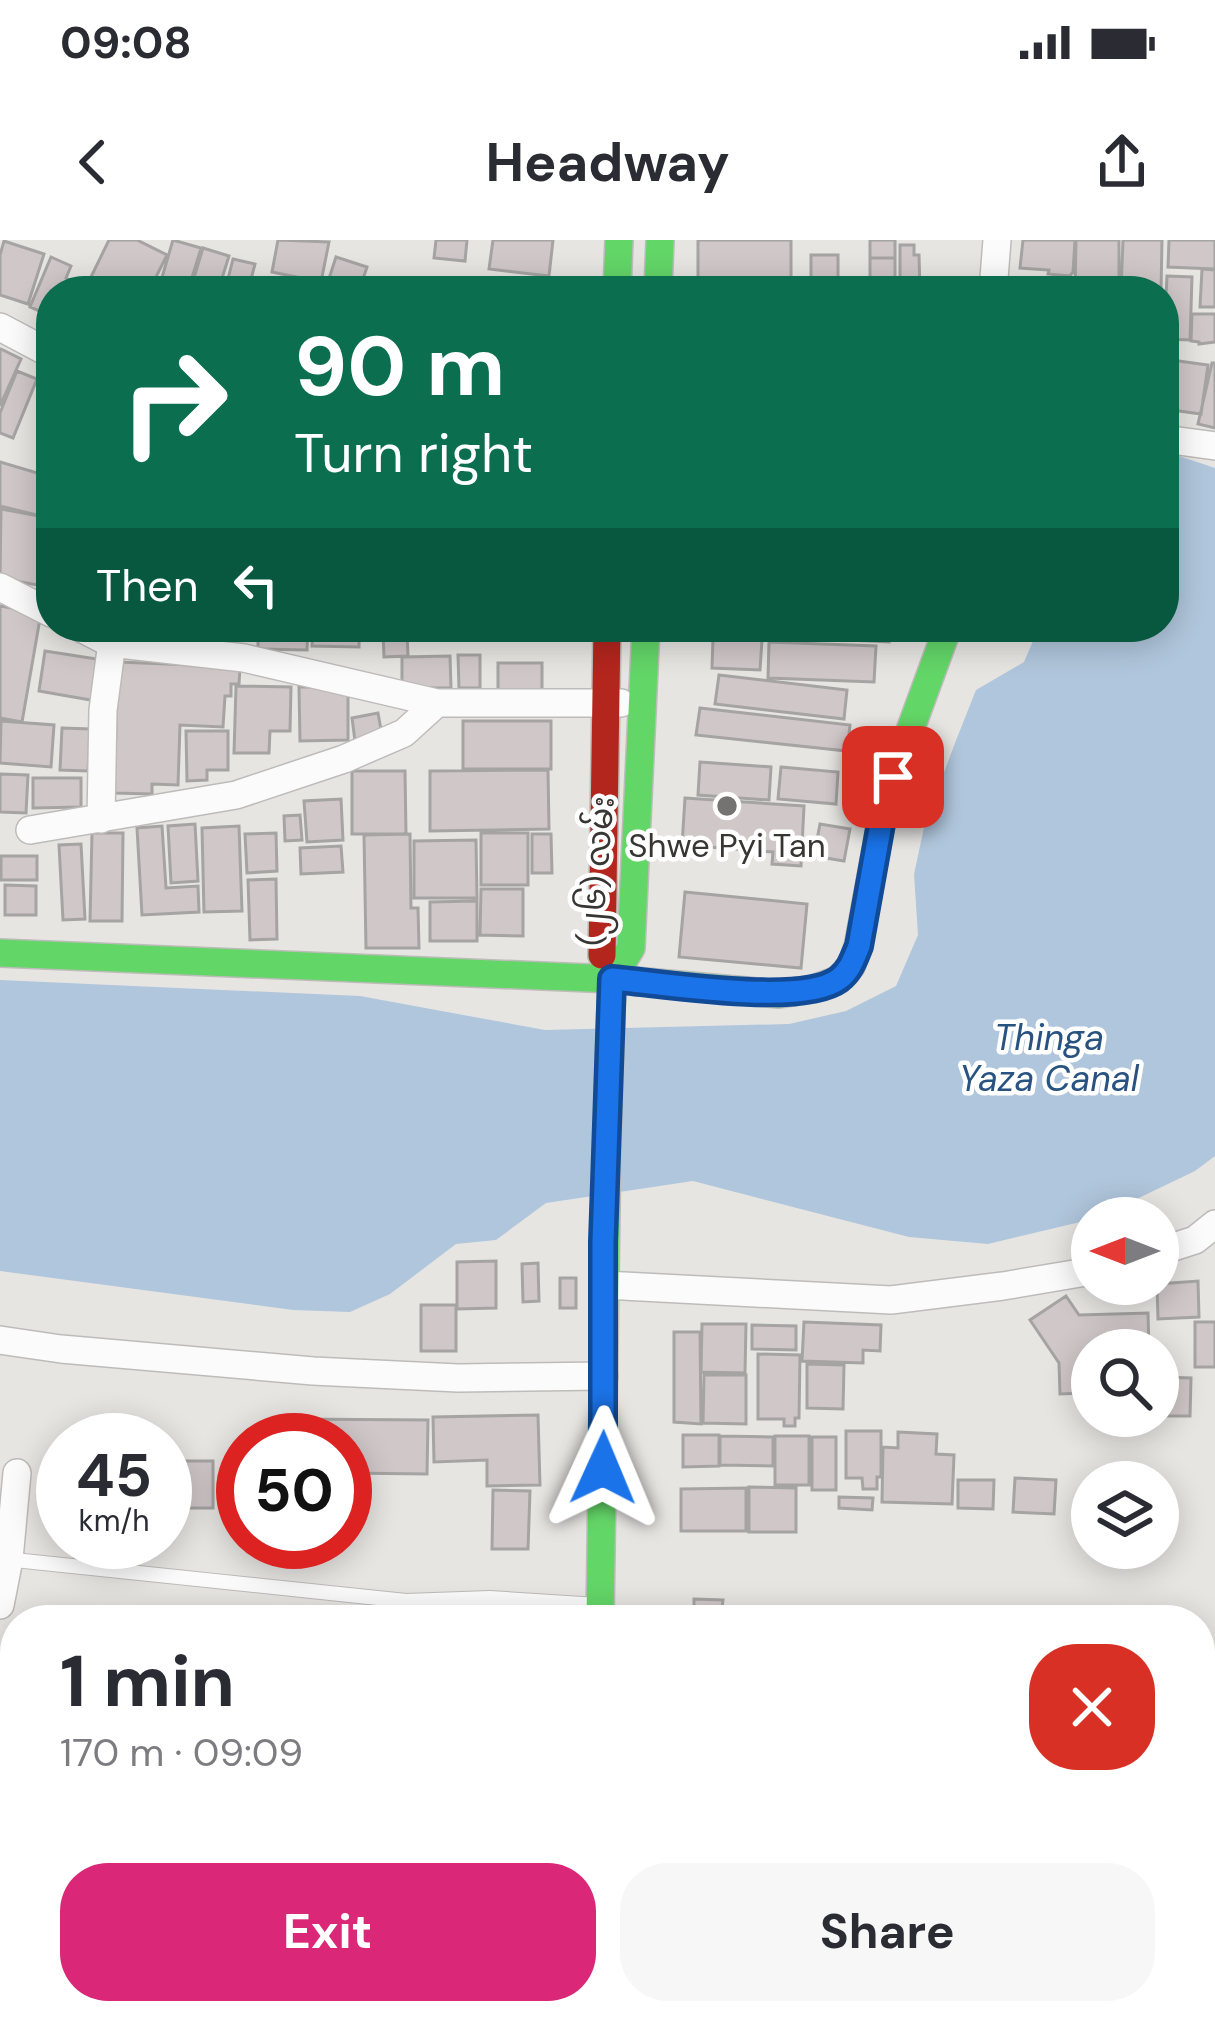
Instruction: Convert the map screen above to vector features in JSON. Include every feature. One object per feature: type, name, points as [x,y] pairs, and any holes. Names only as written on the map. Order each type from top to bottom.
[{"type":"main road","points":[[618,276],[619,240]]},
{"type":"main road","points":[[658,276],[659,240]]},
{"type":"main road","name":"(၂၆) လမ်း","points":[[600,1605],[603,1242],[612,992],[601,945],[607,642]]},
{"type":"main road","name":"(၂၆) လမ်း","points":[[612,992],[632,948],[646,642]]},
{"type":"main road","points":[[0,953],[612,992],[779,994],[813,989],[838,980],[851,966],[859,946],[893,777],[942,642]]},
{"type":"street","points":[[994,276],[997,240]]},
{"type":"street","points":[[0,327],[36,347]]},
{"type":"street","points":[[1179,441],[1215,446]]},
{"type":"street","points":[[0,587],[36,605]]},
{"type":"street","points":[[101,819],[103,710],[111,642]]},
{"type":"street","points":[[152,642],[437,703],[644,703]]},
{"type":"street","points":[[30,830],[236,796],[404,733],[437,703]]},
{"type":"street","points":[[1179,1245],[1208,1236]]},
{"type":"street","points":[[604,1286],[891,1300],[1071,1274]]},
{"type":"street","points":[[0,1340],[313,1371],[458,1378],[604,1376]]},
{"type":"street","points":[[0,1605],[16,1473]]},
{"type":"lane","points":[[5,1559],[406,1601],[490,1598],[541,1605]]},
{"type":"water","name":"Thinga Yaza Canal","points":[[1179,456],[1215,468],[1215,1156],[1195,1171],[1141,1197],[1071,1197],[1071,1224],[988,1244],[909,1237],[693,1181],[546,1203],[496,1240],[456,1244],[390,1294],[350,1312],[293,1310],[0,1271],[0,980],[360,996],[545,1030],[789,1024],[846,1011],[896,986],[918,935],[914,874],[925,823],[976,690],[1024,662],[1033,642],[1179,642]]},
{"type":"building","points":[[109,240],[137,240],[167,255],[156,276],[91,276]]},
{"type":"building","points":[[173,240],[201,248],[193,276],[162,276]]},
{"type":"building","points":[[278,240],[329,242],[322,276],[272,272]]},
{"type":"building","points":[[436,240],[467,240],[465,261],[434,258]]},
{"type":"building","points":[[493,240],[553,240],[549,276],[489,269]]},
{"type":"building","points":[[698,240],[791,240],[791,276],[698,276]]},
{"type":"building","points":[[870,240],[895,240],[895,258],[870,258]]},
{"type":"building","points":[[1023,240],[1075,240],[1073,272],[1070,276],[1020,268]]},
{"type":"building","points":[[1076,240],[1119,240],[1119,276],[1075,276]]},
{"type":"building","points":[[1123,240],[1162,240],[1161,276],[1122,276]]},
{"type":"building","points":[[1169,240],[1215,240],[1215,269],[1168,267]]},
{"type":"building","points":[[4,241],[44,254],[28,304],[0,295]]},
{"type":"building","points":[[900,245],[914,245],[920,276],[900,276]]},
{"type":"building","points":[[203,248],[229,256],[223,276],[195,276]]},
{"type":"building","points":[[811,255],[838,255],[838,276],[811,276]]},
{"type":"building","points":[[51,257],[71,266],[67,276],[43,276]]},
{"type":"building","points":[[336,257],[367,267],[364,276],[330,276]]},
{"type":"building","points":[[870,258],[895,258],[895,276],[870,276]]},
{"type":"building","points":[[233,259],[255,264],[252,276],[229,276]]},
{"type":"building","points":[[1202,269],[1215,270],[1215,307],[1200,307]]},
{"type":"building","points":[[1179,276],[1192,277],[1190,340],[1179,340]]},
{"type":"building","points":[[1192,314],[1215,314],[1215,342],[1191,341]]},
{"type":"building","points":[[0,350],[21,359],[0,406]]},
{"type":"building","points":[[1179,361],[1208,365],[1201,414],[1179,411]]},
{"type":"building","points":[[1215,363],[1215,428],[1198,424]]},
{"type":"building","points":[[17,371],[36,379],[13,438],[0,433],[0,413]]},
{"type":"building","points":[[0,462],[36,473],[36,515],[0,506]]},
{"type":"building","points":[[1,509],[36,515],[36,585],[0,578]]},
{"type":"building","points":[[0,606],[36,612],[36,642],[22,722],[0,718]]},
{"type":"building","points":[[258,642],[307,642],[307,650],[258,649]]},
{"type":"building","points":[[312,642],[359,642],[359,647],[312,646]]},
{"type":"building","points":[[383,642],[407,642],[408,656],[384,657]]},
{"type":"building","points":[[713,642],[762,642],[760,670],[712,668]]},
{"type":"building","points":[[769,642],[876,646],[874,682],[768,678]]},
{"type":"building","points":[[45,651],[103,660],[96,701],[39,691]]},
{"type":"building","points":[[458,655],[480,655],[480,688],[459,688]]},
{"type":"building","points":[[450,656],[451,688],[402,688],[402,657]]},
{"type":"building","points":[[118,662],[240,667],[239,684],[231,684],[231,696],[225,696],[223,727],[180,725],[178,785],[152,784],[152,794],[114,793]]},
{"type":"building","points":[[498,663],[542,663],[542,693],[498,693]]},
{"type":"building","points":[[719,675],[847,690],[844,719],[715,704]]},
{"type":"building","points":[[236,686],[291,687],[290,731],[270,731],[269,753],[234,753]]},
{"type":"building","points":[[299,687],[348,687],[348,740],[300,741]]},
{"type":"building","points":[[700,708],[850,725],[847,751],[696,735]]},
{"type":"building","points":[[378,713],[382,735],[355,741],[352,718]]},
{"type":"building","points":[[1,721],[54,725],[51,767],[0,763]]},
{"type":"building","points":[[463,721],[551,721],[551,769],[463,769]]},
{"type":"building","points":[[62,728],[90,729],[88,771],[60,770]]},
{"type":"building","points":[[186,731],[228,731],[228,770],[207,770],[207,780],[187,781]]},
{"type":"building","points":[[700,762],[771,767],[769,800],[698,795]]},
{"type":"building","points":[[781,767],[838,772],[836,804],[778,799]]},
{"type":"building","points":[[548,770],[549,829],[430,831],[430,771]]},
{"type":"building","points":[[352,771],[405,771],[406,834],[352,834]]},
{"type":"building","points":[[0,774],[28,775],[26,813],[0,812]]},
{"type":"building","points":[[33,778],[81,778],[81,807],[33,808]]},
{"type":"building","points":[[685,798],[804,806],[801,866],[772,864],[773,852],[682,845]]},
{"type":"building","points":[[341,799],[343,840],[307,842],[304,801]]},
{"type":"building","points":[[300,815],[302,840],[285,841],[284,816]]},
{"type":"building","points":[[195,824],[198,881],[171,883],[168,826]]},
{"type":"building","points":[[820,824],[850,829],[844,861],[814,856]]},
{"type":"building","points":[[162,826],[166,888],[198,886],[199,912],[142,915],[137,828]]},
{"type":"building","points":[[239,826],[242,911],[204,912],[202,828]]},
{"type":"building","points":[[92,833],[123,833],[122,921],[90,921]]},
{"type":"building","points":[[276,833],[277,871],[247,873],[245,834]]},
{"type":"building","points":[[481,833],[528,833],[528,885],[481,885]]},
{"type":"building","points":[[410,834],[411,908],[418,908],[419,948],[366,948],[364,835]]},
{"type":"building","points":[[532,834],[551,834],[552,873],[532,873]]},
{"type":"building","points":[[476,840],[477,898],[414,898],[414,841]]},
{"type":"building","points":[[81,844],[85,919],[63,920],[59,845]]},
{"type":"building","points":[[341,846],[343,872],[301,874],[300,848]]},
{"type":"building","points":[[1,856],[37,856],[37,880],[1,880]]},
{"type":"building","points":[[276,879],[277,939],[250,940],[248,880]]},
{"type":"building","points":[[5,885],[36,886],[36,915],[5,915]]},
{"type":"building","points":[[481,889],[523,889],[523,936],[480,935]]},
{"type":"building","points":[[685,892],[807,904],[801,968],[679,957]]},
{"type":"building","points":[[477,901],[477,941],[430,941],[430,902]]},
{"type":"building","points":[[496,1261],[496,1308],[457,1309],[457,1262]]},
{"type":"building","points":[[538,1263],[539,1301],[523,1302],[522,1264]]},
{"type":"building","points":[[560,1278],[576,1278],[576,1308],[560,1308]]},
{"type":"building","points":[[1198,1281],[1199,1317],[1158,1319],[1158,1305],[1179,1305],[1179,1282]]},
{"type":"building","points":[[1066,1296],[1079,1315],[1148,1313],[1148,1329],[1071,1329],[1071,1394],[1060,1394],[1059,1363],[1030,1320]]},
{"type":"building","points":[[421,1305],[456,1305],[456,1351],[421,1351]]},
{"type":"building","points":[[804,1322],[881,1325],[880,1351],[863,1350],[863,1363],[802,1361]]},
{"type":"building","points":[[1195,1322],[1215,1322],[1215,1367],[1195,1367]]},
{"type":"building","points":[[702,1324],[746,1324],[745,1373],[701,1372]]},
{"type":"building","points":[[752,1325],[796,1326],[796,1350],[752,1349]]},
{"type":"building","points":[[674,1332],[700,1332],[701,1424],[674,1422]]},
{"type":"building","points":[[758,1354],[800,1355],[795,1426],[784,1426],[784,1419],[758,1419]]},
{"type":"building","points":[[807,1364],[844,1365],[843,1409],[807,1408]]},
{"type":"building","points":[[704,1375],[746,1375],[746,1424],[703,1423]]},
{"type":"building","points":[[1179,1378],[1191,1378],[1190,1416],[1179,1416]]},
{"type":"building","points":[[538,1415],[540,1485],[487,1486],[487,1460],[434,1462],[433,1417]]},
{"type":"building","points":[[372,1420],[428,1420],[427,1474],[372,1473]]},
{"type":"building","points":[[846,1431],[881,1431],[877,1489],[863,1489],[862,1478],[846,1478]]},
{"type":"building","points":[[898,1432],[937,1434],[936,1454],[954,1455],[952,1504],[882,1502],[883,1447],[898,1448]]},
{"type":"building","points":[[683,1435],[719,1435],[719,1466],[683,1467]]},
{"type":"building","points":[[720,1436],[773,1437],[773,1466],[720,1465]]},
{"type":"building","points":[[775,1436],[809,1436],[809,1485],[775,1485]]},
{"type":"building","points":[[812,1437],[836,1437],[836,1490],[812,1490]]},
{"type":"building","points":[[192,1461],[213,1461],[213,1508],[192,1508]]},
{"type":"building","points":[[1015,1478],[1056,1480],[1054,1514],[1013,1512]]},
{"type":"building","points":[[958,1480],[994,1480],[993,1509],[958,1508]]},
{"type":"building","points":[[749,1487],[796,1488],[796,1532],[749,1532]]},
{"type":"building","points":[[746,1488],[746,1531],[681,1531],[681,1489]]},
{"type":"building","points":[[493,1490],[530,1491],[528,1549],[492,1549]]},
{"type":"building","points":[[839,1497],[873,1498],[872,1510],[839,1508]]},
{"type":"building","points":[[694,1599],[723,1600],[722,1605],[694,1605]]},
{"type":"traffic: fast","points":[[618,276],[619,240]]},
{"type":"traffic: fast","points":[[659,276],[660,240]]},
{"type":"traffic: fast","points":[[612,979],[631,948],[645,642]]},
{"type":"traffic: fast","points":[[0,953],[612,979],[779,994],[813,989],[838,980],[851,966],[893,777],[942,642]]},
{"type":"traffic: fast","points":[[600,1605],[612,979],[602,955]]},
{"type":"traffic: jam","points":[[602,955],[607,642]]},
{"type":"place","name":"Shwe Pyi Tan","points":[[727,806]]},
{"type":"route","points":[[603,1468],[603,1242],[612,979],[779,994],[838,980],[851,966],[859,946],[893,777]]}]
